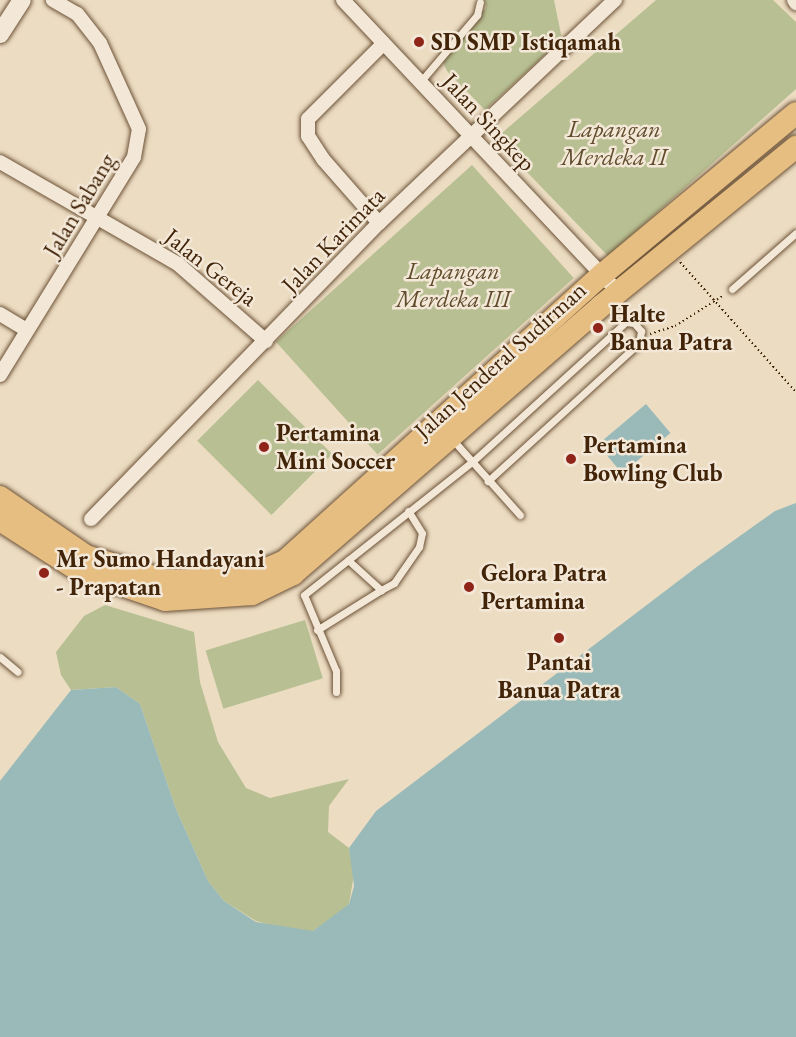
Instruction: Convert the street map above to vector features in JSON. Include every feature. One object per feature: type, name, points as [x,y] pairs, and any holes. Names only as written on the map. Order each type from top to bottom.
[{"type":"highway","name":"Jalan Jenderal Sudirman","points":[[0,520],[115,587],[165,600],[241,596],[293,574],[447,432],[603,274],[796,113]]},
{"type":"highway","name":"Jalan Jenderal Sudirman","points":[[0,497],[86,556],[124,570],[167,581],[246,578],[285,561],[618,292],[673,253],[796,147]]},
{"type":"street","points":[[0,34],[22,0]]},
{"type":"street","name":"Jalan Sabang","points":[[0,375],[134,157],[139,129],[100,43],[77,14],[53,0]]},
{"type":"street","name":"Jalan Singkep","points":[[343,0],[618,292]]},
{"type":"street","name":"Jalan Karimata","points":[[91,519],[379,223],[615,0]]},
{"type":"street","points":[[379,223],[323,159],[308,136],[308,119],[384,44]]},
{"type":"street","name":"Jalan Gereja","points":[[0,162],[96,221],[178,264],[266,341]]},
{"type":"street","points":[[0,314],[27,330]]},
{"type":"lane","points":[[421,81],[477,15],[480,2]]},
{"type":"lane","points":[[732,289],[796,233]]},
{"type":"lane","points":[[336,692],[336,671],[304,595],[472,462],[626,322],[634,323],[642,336],[488,481]]},
{"type":"lane","points":[[447,432],[520,515]]},
{"type":"lane","points":[[317,630],[381,590],[405,571],[419,547],[422,533],[408,511]]},
{"type":"lane","points":[[348,560],[381,590]]},
{"type":"lane","points":[[0,657],[18,672]]},
{"type":"path","points":[[673,253],[796,392]]},
{"type":"path","points":[[642,336],[675,326],[716,302],[732,289]]},
{"type":"green space","points":[[484,0],[554,0],[562,39],[485,110],[447,71],[439,54],[486,8]]},
{"type":"green space","name":"Lapangan Merdeka II","points":[[656,0],[773,0],[796,22],[796,89],[608,256],[495,139]]},
{"type":"green space","name":"Lapangan Merdeka III","points":[[472,165],[574,278],[378,455],[276,342]]},
{"type":"green space","name":"Pertamina Mini Soccer","points":[[258,380],[332,454],[271,515],[197,441]]},
{"type":"green space","points":[[105,605],[194,632],[200,682],[218,742],[246,788],[270,798],[349,779],[329,806],[328,832],[349,848],[354,874],[349,904],[339,913],[313,931],[295,932],[256,921],[224,901],[208,881],[176,809],[140,704],[116,687],[71,690],[61,675],[56,652],[84,616]]},
{"type":"green space","points":[[305,620],[323,678],[223,709],[206,650]]},
{"type":"water","points":[[646,404],[670,433],[622,474],[598,444]]},
{"type":"water","points":[[796,503],[796,1037],[0,1037],[0,781],[71,690],[116,687],[140,704],[176,809],[208,881],[224,901],[256,922],[313,931],[349,904],[354,886],[349,848],[376,811],[698,566],[775,511]]},
{"type":"place","name":"SD SMP Istiqamah","points":[[419,42]]},
{"type":"place","name":"Halte Banua Patra","points":[[598,328]]},
{"type":"place","name":"Pertamina Mini Soccer","points":[[264,447]]},
{"type":"place","name":"Pertamina Bowling Club","points":[[571,459]]},
{"type":"place","name":"Mr Sumo Handayani - Prapatan","points":[[44,573]]},
{"type":"place","name":"Gelora Patra Pertamina","points":[[469,587]]},
{"type":"place","name":"Pantai Banua Patra","points":[[559,638]]}]
